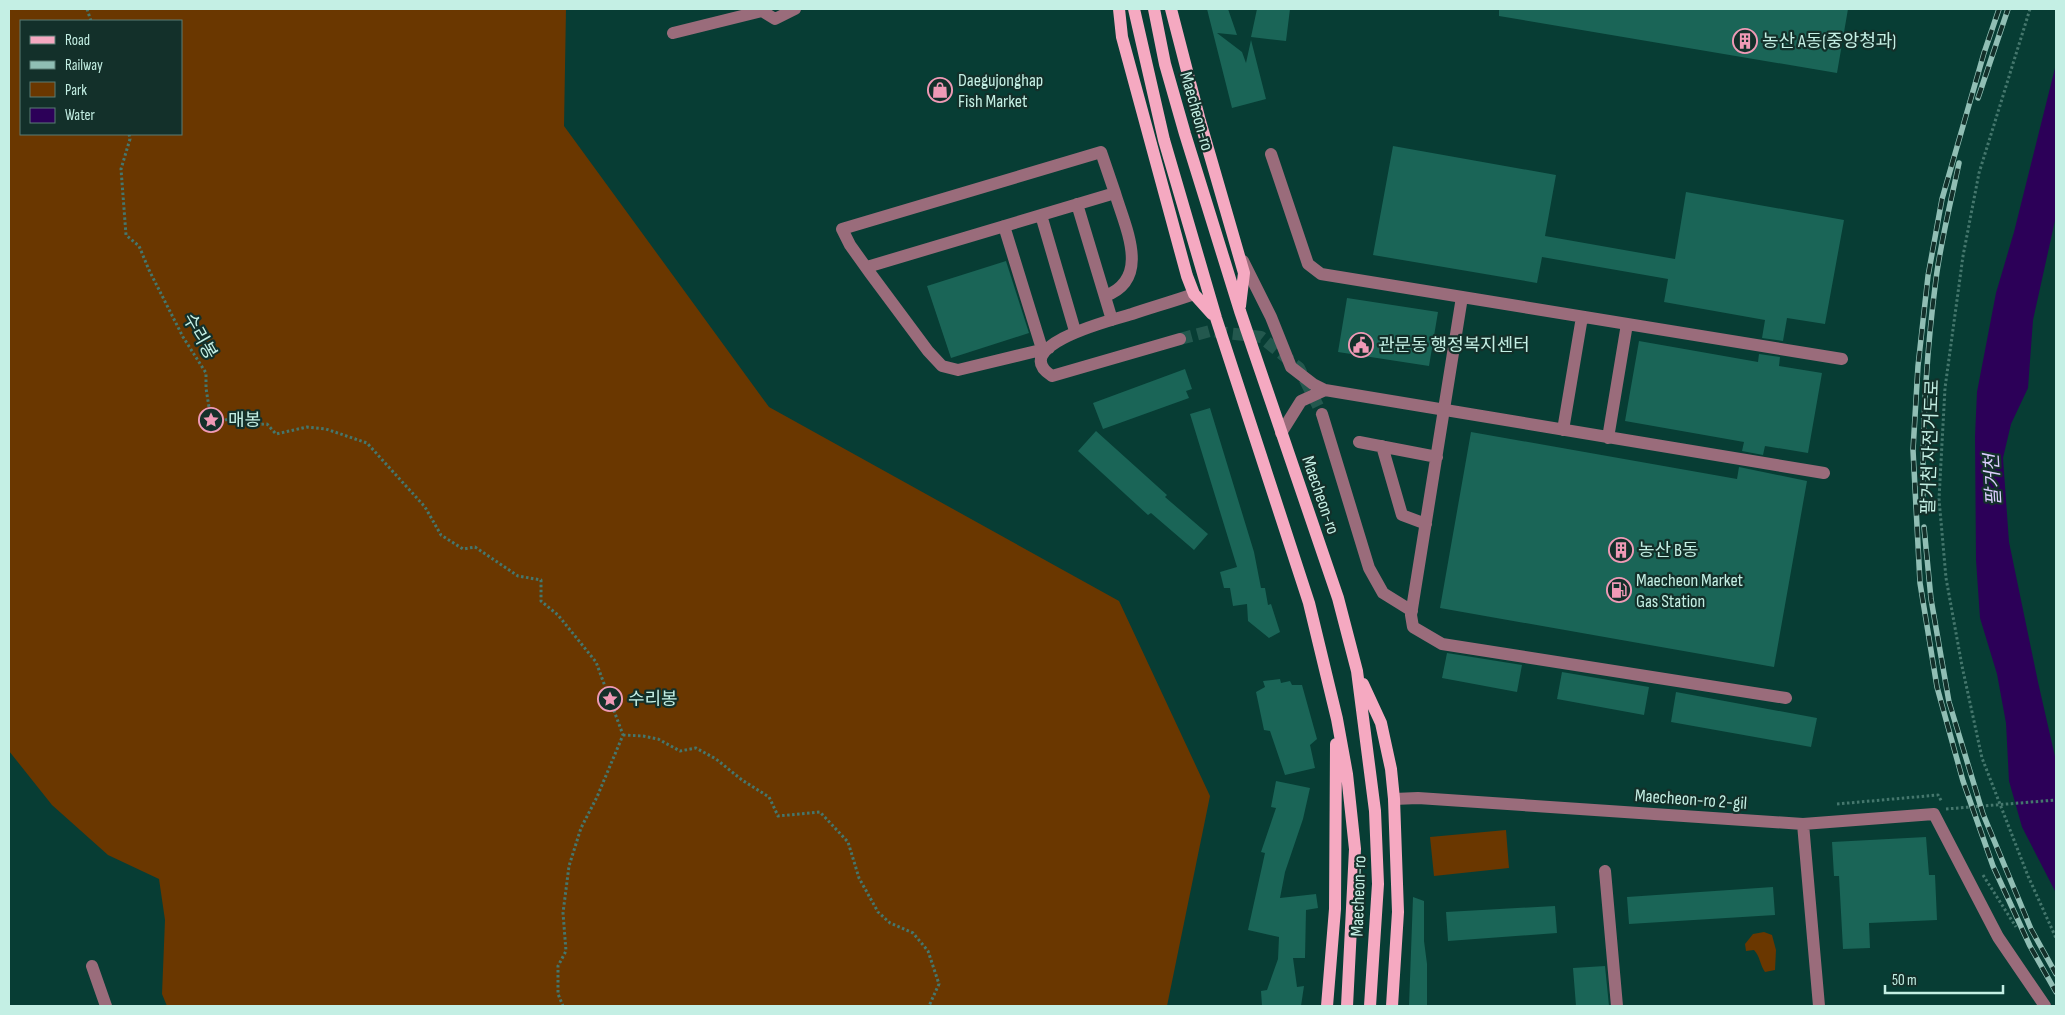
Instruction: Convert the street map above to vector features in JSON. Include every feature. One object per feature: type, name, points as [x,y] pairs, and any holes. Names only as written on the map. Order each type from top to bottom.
[{"type":"main road","points":[[1119,9],[1122,37],[1187,276],[1194,294],[1216,318]]},
{"type":"main road","name":"Maecheon-ro","points":[[1134,9],[1164,140],[1216,318],[1309,603],[1337,719],[1347,774],[1355,849],[1347,1006]]},
{"type":"main road","name":"Maecheon-ro","points":[[1154,9],[1165,64],[1240,311],[1338,598],[1357,671],[1376,820],[1378,884],[1370,1006]]},
{"type":"main road","points":[[1171,9],[1200,121],[1244,273],[1240,311]]},
{"type":"main road","points":[[1357,671],[1381,723],[1391,769],[1394,799],[1398,912],[1392,1006]]},
{"type":"main road","points":[[1327,1006],[1335,909],[1337,719]]},
{"type":"street","points":[[674,33],[761,10],[775,18],[795,9]]},
{"type":"street","points":[[1105,296],[1116,292],[1128,280],[1133,264],[1130,242],[1101,152],[842,229],[850,245],[928,351],[942,366],[958,370],[1046,348],[1075,331],[1194,294]]},
{"type":"street","points":[[1271,154],[1308,264],[1321,274],[1842,359]]},
{"type":"street","points":[[867,267],[1114,193]]},
{"type":"street","points":[[1078,204],[1112,320]]},
{"type":"street","points":[[1041,215],[1075,331]]},
{"type":"street","points":[[1004,226],[1046,348]]},
{"type":"street","points":[[1237,250],[1271,317],[1291,367],[1313,384],[1325,390],[1824,473]]},
{"type":"street","points":[[1462,297],[1412,611],[1413,627],[1442,644],[1786,698]]},
{"type":"street","points":[[1563,430],[1582,317]]},
{"type":"street","points":[[1608,438],[1627,324]]},
{"type":"street","points":[[1046,348],[1042,354],[1041,363],[1044,370],[1052,376],[1180,340]]},
{"type":"street","points":[[1281,433],[1301,401],[1325,390]]},
{"type":"street","points":[[1322,414],[1369,568],[1383,593],[1412,611]]},
{"type":"street","points":[[1359,442],[1436,457]]},
{"type":"street","points":[[1382,446],[1402,515],[1426,524]]},
{"type":"street","name":"Maecheon-ro 2-gil","points":[[1394,799],[1418,798],[1803,824],[1934,814],[1998,937],[2045,1006]]},
{"type":"street","points":[[1803,824],[1819,1006]]},
{"type":"street","points":[[1605,871],[1618,1006]]},
{"type":"street","points":[[92,966],[106,1006]]},
{"type":"path","name":"팔거천 자전거도로","points":[[2030,9],[1979,173],[1963,256],[1945,388],[1939,500],[1946,578],[1962,666],[1982,758],[2028,876],[2056,938]]},
{"type":"path","name":"수리봉","points":[[129,135],[130,139],[121,169],[126,235],[139,246],[183,337],[206,373],[211,420],[223,421],[233,417],[243,425],[267,424],[276,434],[307,427],[326,429],[367,443],[425,507],[441,535],[463,549],[476,547],[518,576],[541,580],[541,600],[558,615],[596,662],[623,735]]},
{"type":"path","points":[[563,1006],[558,994],[558,966],[566,951],[563,913],[569,866],[581,828],[597,797],[623,735],[658,739],[680,751],[696,748],[716,759],[742,780],[770,797],[778,816],[820,812],[848,842],[859,878],[878,912],[890,923],[913,933],[928,952],[940,984],[929,1006]]},
{"type":"path","points":[[1945,809],[2056,800]]},
{"type":"green space","points":[[9,9],[566,9],[564,126],[769,407],[1119,601],[1210,796],[1167,1006],[167,1006],[162,994],[165,920],[159,879],[108,855],[52,805],[9,751]]},
{"type":"green space","points":[[1506,830],[1509,868],[1434,876],[1430,837]]},
{"type":"green space","points":[[1764,932],[1772,935],[1776,950],[1775,970],[1765,972],[1756,952],[1754,950],[1746,951],[1745,944],[1753,934]]},
{"type":"water","name":"팔거천","points":[[2056,64],[2056,216],[2033,320],[2028,388],[2011,424],[2003,458],[2009,542],[2056,761],[2056,893],[2022,827],[2009,781],[2006,723],[1997,674],[1980,618],[1976,560],[1975,436],[1977,392],[1996,293],[2014,232]]},
{"type":"building","points":[[1207,9],[1228,9],[1237,35],[1217,33],[1242,52],[1246,63],[1251,40],[1266,99],[1232,108]]},
{"type":"building","points":[[1257,9],[1290,9],[1286,41],[1251,37]]},
{"type":"building","name":"농산 A동(중앙청과)","points":[[1499,9],[1848,9],[1837,73],[1499,16]]},
{"type":"building","points":[[1393,146],[1556,175],[1545,236],[1675,259],[1686,192],[1844,220],[1825,324],[1787,318],[1783,341],[1762,338],[1765,320],[1664,302],[1668,279],[1542,257],[1537,283],[1373,255]]},
{"type":"building","points":[[1006,261],[1029,333],[951,358],[927,286]]},
{"type":"building","points":[[1347,298],[1438,312],[1429,366],[1338,352]]},
{"type":"building","points":[[1639,341],[1758,362],[1759,354],[1780,357],[1779,366],[1822,373],[1808,453],[1765,446],[1763,455],[1742,451],[1744,442],[1625,421]]},
{"type":"building","points":[[1185,369],[1192,389],[1186,391],[1189,398],[1103,429],[1093,403]]},
{"type":"building","points":[[1210,408],[1254,552],[1261,588],[1265,588],[1268,605],[1271,604],[1280,632],[1269,638],[1248,621],[1247,604],[1233,606],[1230,588],[1224,588],[1220,572],[1237,567],[1190,414]]},
{"type":"building","points":[[1096,431],[1167,495],[1165,497],[1208,534],[1194,550],[1151,513],[1148,515],[1078,451]]},
{"type":"building","name":"농산 B동","points":[[1471,432],[1737,479],[1739,467],[1807,481],[1774,667],[1440,608]]},
{"type":"building","points":[[1447,653],[1522,665],[1517,692],[1442,678]]},
{"type":"building","points":[[1562,672],[1649,687],[1644,715],[1557,699]]},
{"type":"building","points":[[1280,679],[1281,683],[1290,681],[1292,685],[1302,685],[1317,739],[1310,745],[1315,768],[1285,775],[1270,731],[1264,730],[1256,692],[1265,687],[1263,681]]},
{"type":"building","points":[[1676,692],[1817,718],[1811,747],[1671,722]]},
{"type":"building","points":[[1276,781],[1310,788],[1303,819],[1285,872],[1280,898],[1316,894],[1318,908],[1306,910],[1305,958],[1293,958],[1297,987],[1304,986],[1301,1006],[1262,1006],[1261,991],[1267,990],[1278,959],[1279,937],[1248,930],[1265,853],[1261,852],[1276,808],[1271,807]]},
{"type":"building","points":[[1926,837],[1929,875],[1935,875],[1937,920],[1869,923],[1870,948],[1843,949],[1839,876],[1834,876],[1832,842]]},
{"type":"building","points":[[1773,887],[1775,915],[1629,924],[1627,897]]},
{"type":"building","points":[[1413,897],[1424,901],[1427,1006],[1409,1006]]},
{"type":"building","points":[[1555,906],[1557,933],[1448,941],[1446,912]]},
{"type":"building","points":[[1605,966],[1609,1006],[1576,1006],[1573,968]]},
{"type":"tunnel","points":[[1180,339],[1210,331],[1261,337],[1299,368],[1322,414]]},
{"type":"railway","points":[[1999,9],[1984,53],[1942,199],[1928,276],[1918,366],[1913,450],[1920,583],[1937,687],[1963,781],[1993,866],[2030,946],[2056,992]]},
{"type":"railway","points":[[1978,98],[2008,9]]},
{"type":"railway","points":[[1923,507],[1925,393],[1930,336],[1936,279],[1959,163]]},
{"type":"railway","points":[[1924,527],[1931,599],[1949,702],[1983,814],[2031,929],[2056,974]]},
{"type":"place","name":"농산 A동(중앙청과)","points":[[1745,41]]},
{"type":"place","name":"Daegujonghap Fish Market","points":[[940,90]]},
{"type":"place","name":"관문동 행정복지센터","points":[[1361,345]]},
{"type":"place","name":"매봉","points":[[211,420]]},
{"type":"place","name":"농산 B동","points":[[1621,550]]},
{"type":"place","name":"Maecheon Market Gas Station","points":[[1619,590]]},
{"type":"place","name":"수리봉","points":[[610,699]]}]
